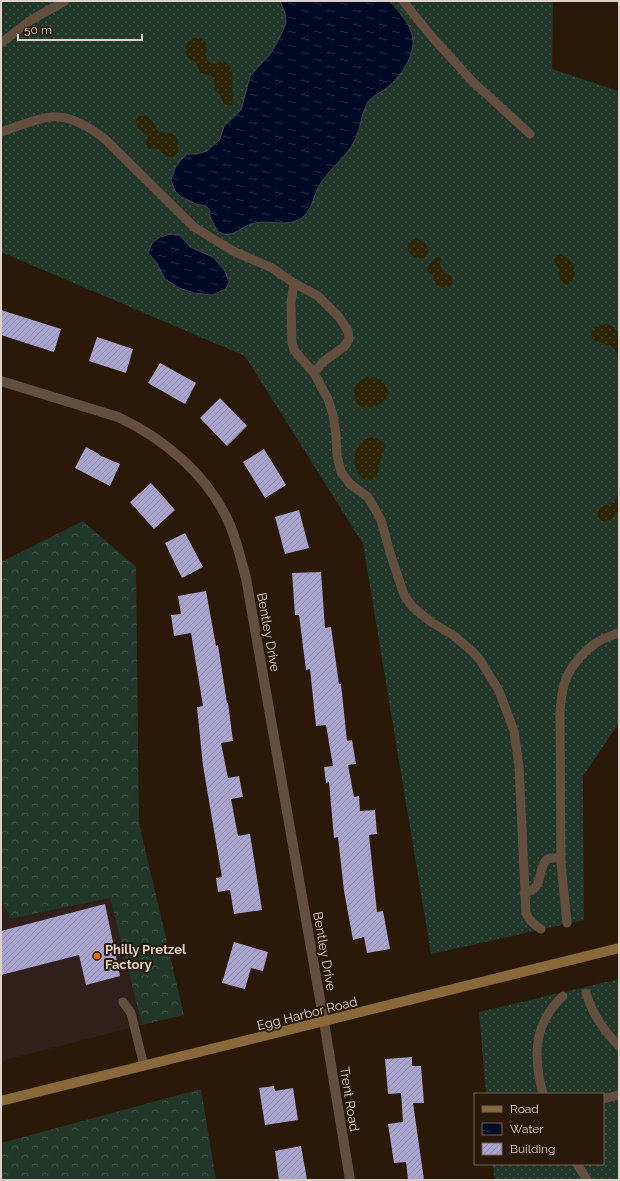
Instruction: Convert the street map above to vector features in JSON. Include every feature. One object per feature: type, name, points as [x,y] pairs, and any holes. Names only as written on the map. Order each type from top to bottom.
[{"type":"main road","name":"Egg Harbor Road","points":[[1,1101],[619,948]]},
{"type":"street","name":"Bentley Drive","points":[[1,381],[118,417],[136,426],[156,438],[181,458],[200,478],[218,502],[239,552],[246,578],[324,1022]]},
{"type":"street","name":"Trent Road","points":[[324,1022],[350,1180]]},
{"type":"lane","points":[[1,43],[31,20],[65,1]]},
{"type":"lane","points":[[404,1],[433,38],[472,81],[530,134]]},
{"type":"lane","points":[[1,132],[52,117],[69,119],[91,129],[107,141],[194,227],[233,251],[272,268],[294,283],[318,296],[339,317],[348,331],[349,339],[345,346],[323,362],[314,373]]},
{"type":"lane","points":[[294,283],[291,303],[292,343],[294,350],[314,373],[328,399],[333,415],[337,455],[341,472],[350,484],[368,497],[381,520],[404,594],[412,606],[425,618],[453,635],[472,651],[483,665],[499,691],[514,731],[516,746],[523,837],[524,893],[526,913],[528,918],[541,929]]},
{"type":"lane","points":[[567,924],[561,857],[560,711],[564,683],[576,663],[589,648],[603,639],[619,633]]},
{"type":"lane","points":[[524,893],[536,887],[539,882],[542,867],[547,859],[561,857]]},
{"type":"lane","points":[[586,993],[588,1002],[599,1022],[619,1046]]},
{"type":"lane","points":[[543,1093],[537,1057],[540,1030],[550,1009],[563,996]]},
{"type":"lane","points":[[123,1002],[132,1013],[144,1066]]},
{"type":"lane","points":[[604,1099],[619,1095]]},
{"type":"lane","points":[[578,1165],[587,1180]]},
{"type":"shaded area","points":[[1,898],[10,919],[110,898],[142,1025],[1,1061]]},
{"type":"green space","points":[[1,1],[553,1],[552,69],[619,91],[619,723],[583,776],[584,920],[431,954],[363,544],[245,356],[1,252]]},
{"type":"green space","points":[[83,521],[136,567],[139,823],[184,1015],[142,1025],[110,898],[10,919],[1,898],[1,562]]},
{"type":"green space","points":[[619,979],[619,1180],[494,1180],[493,1165],[604,1165],[604,1093],[486,1093],[479,1012]]},
{"type":"green space","points":[[201,1089],[216,1180],[1,1180],[1,1143]]},
{"type":"sand","points":[[194,38],[200,38],[207,44],[207,58],[210,63],[218,64],[220,61],[223,61],[227,63],[231,69],[232,105],[224,104],[220,94],[215,91],[215,83],[213,78],[209,75],[200,73],[196,62],[191,60],[186,54],[185,51],[187,44]]},
{"type":"sand","points":[[139,116],[146,116],[149,118],[160,132],[170,133],[176,136],[178,149],[173,157],[167,157],[161,151],[154,148],[148,149],[146,143],[148,136],[137,127],[136,120]]},
{"type":"sand","points":[[416,238],[423,241],[427,246],[428,252],[424,258],[415,257],[408,251],[408,243]]},
{"type":"sand","points":[[558,254],[568,258],[574,267],[574,277],[567,285],[561,282],[559,274],[560,269],[554,262],[555,257]]},
{"type":"sand","points":[[438,257],[441,258],[440,267],[445,273],[451,276],[452,284],[448,287],[436,285],[433,275],[427,270],[431,262]]},
{"type":"sand","points":[[606,324],[619,332],[619,361],[612,347],[592,338],[591,335],[594,328]]},
{"type":"sand","points":[[367,377],[375,377],[384,382],[388,393],[380,404],[372,407],[363,407],[358,405],[354,396],[356,385]]},
{"type":"sand","points":[[373,437],[382,441],[385,446],[379,462],[377,477],[369,480],[363,478],[358,472],[355,464],[355,456],[357,447],[363,441]]},
{"type":"sand","points":[[619,493],[619,511],[610,520],[602,521],[598,518],[598,510],[613,503]]},
{"type":"water","points":[[280,1],[389,1],[401,14],[411,30],[413,42],[412,49],[404,69],[389,86],[374,96],[366,105],[355,140],[347,152],[323,180],[317,190],[310,208],[304,216],[290,223],[255,223],[232,234],[223,234],[217,231],[209,214],[210,211],[206,206],[196,204],[181,197],[175,191],[171,180],[176,165],[187,154],[197,154],[207,151],[220,139],[224,126],[241,110],[250,76],[271,53],[286,22],[285,13]]},
{"type":"water","points":[[171,234],[180,235],[190,247],[213,257],[225,271],[229,282],[226,289],[212,295],[194,293],[179,288],[165,279],[156,262],[148,253],[152,243],[160,237]]},
{"type":"building","points":[[1,310],[61,329],[54,352],[1,335]]},
{"type":"building","points":[[97,337],[133,349],[126,373],[89,361]]},
{"type":"building","points":[[160,363],[196,383],[185,404],[148,383]]},
{"type":"building","points":[[220,398],[247,426],[227,446],[200,418]]},
{"type":"building","points":[[86,447],[99,455],[120,464],[110,486],[75,468]]},
{"type":"building","points":[[264,449],[286,485],[265,498],[243,462]]},
{"type":"building","points":[[151,483],[175,510],[154,529],[130,502]]},
{"type":"building","points":[[299,510],[309,548],[285,554],[275,517]]},
{"type":"building","points":[[185,533],[203,567],[182,578],[165,543]]},
{"type":"building","points":[[321,572],[325,628],[331,627],[339,684],[341,684],[347,741],[352,740],[356,764],[348,765],[354,797],[359,796],[360,811],[375,810],[377,834],[369,835],[377,912],[383,911],[390,949],[367,953],[364,937],[353,940],[344,891],[338,837],[334,838],[329,782],[326,783],[324,767],[333,766],[326,725],[316,726],[310,669],[306,670],[299,615],[295,615],[292,573]]},
{"type":"building","points":[[206,591],[216,646],[218,645],[233,741],[221,743],[228,778],[239,776],[243,797],[231,799],[238,836],[250,834],[262,910],[234,914],[230,890],[218,892],[216,878],[222,877],[203,766],[197,707],[203,706],[191,633],[174,636],[171,615],[181,614],[178,596]]},
{"type":"building","points":[[105,904],[120,976],[86,985],[79,955],[1,975],[1,931]]},
{"type":"building","points":[[234,942],[268,952],[263,971],[251,968],[245,989],[222,983]]},
{"type":"building","points":[[412,1057],[412,1066],[421,1066],[424,1103],[413,1103],[424,1180],[408,1180],[406,1162],[394,1163],[388,1124],[403,1122],[401,1093],[388,1094],[385,1059]]},
{"type":"building","points":[[274,1086],[275,1091],[293,1088],[298,1120],[265,1125],[259,1088]]},
{"type":"building","points":[[301,1146],[307,1180],[279,1180],[275,1151]]},
{"type":"place","name":"Philly Pretzel Factory","points":[[97,956]]}]
